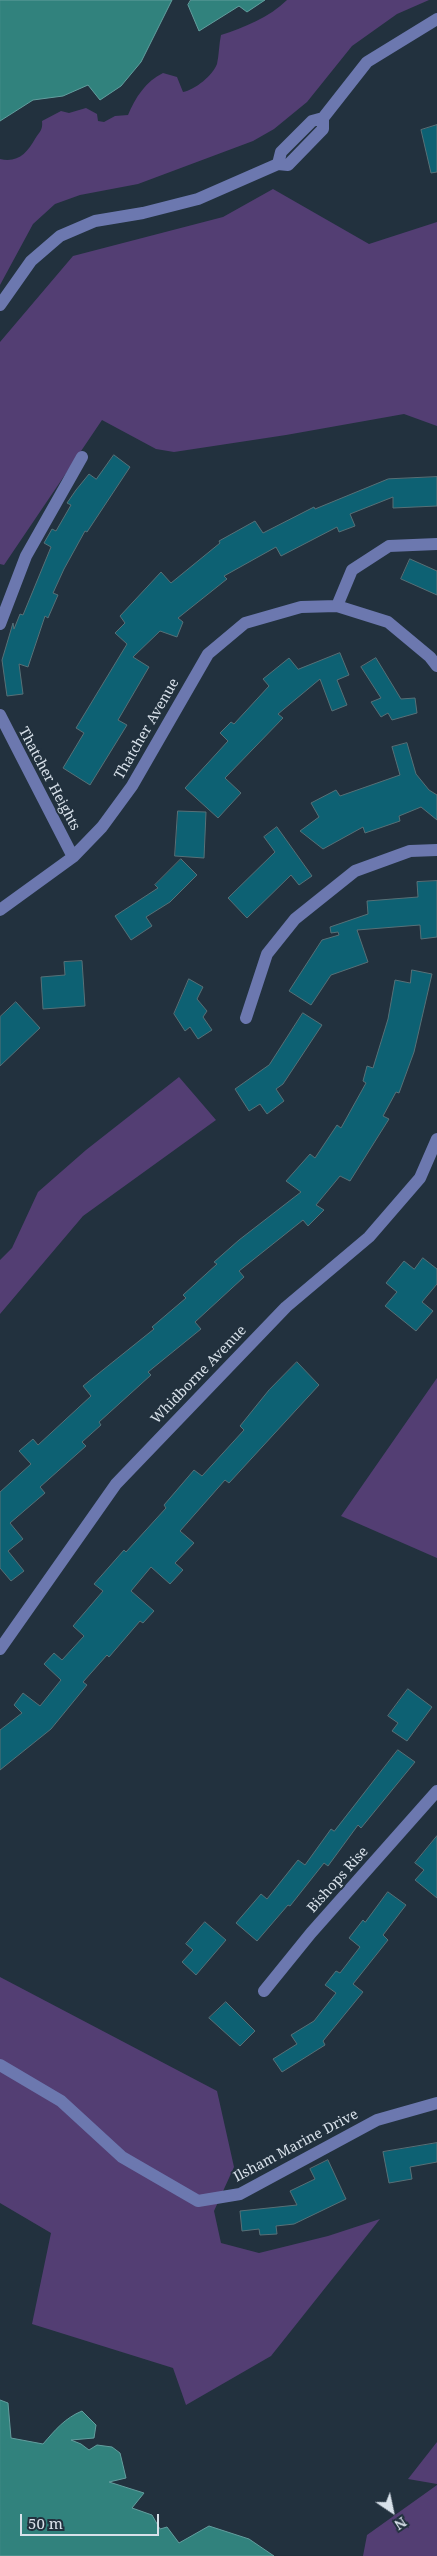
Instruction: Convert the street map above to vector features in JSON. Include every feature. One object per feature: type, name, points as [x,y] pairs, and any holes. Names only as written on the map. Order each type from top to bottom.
[{"type":"street","points":[[0,306],[31,261],[60,236],[95,221],[143,214],[198,199],[278,164],[288,165],[323,129],[323,118],[367,62],[437,19]]},
{"type":"street","points":[[0,624],[26,556],[82,457]]},
{"type":"street","points":[[437,544],[389,546],[352,570],[337,606],[388,622],[430,657],[437,666]]},
{"type":"street","name":"Thatcher Avenue","points":[[0,910],[73,857],[102,828],[132,786],[208,654],[245,623],[301,607],[337,606]]},
{"type":"street","name":"Thatcher Heights","points":[[0,715],[73,857]]},
{"type":"street","points":[[246,1018],[267,954],[302,913],[356,870],[410,851],[437,850]]},
{"type":"street","name":"Whidborne Avenue","points":[[0,1649],[116,1484],[286,1307],[369,1237],[420,1178],[437,1139]]},
{"type":"street","name":"Bishops Rise","points":[[264,1991],[311,1933],[437,1791]]},
{"type":"street","name":"Ilsham Marine Drive","points":[[0,2065],[61,2101],[122,2157],[198,2201],[240,2194],[377,2120],[437,2103]]},
{"type":"shaded area","points":[[0,0],[172,0],[141,62],[121,86],[100,100],[88,85],[63,96],[33,100],[0,121]]},
{"type":"shaded area","points":[[191,0],[265,0],[247,12],[239,6],[199,31],[188,5]]},
{"type":"shaded area","points":[[287,0],[429,0],[397,14],[352,46],[307,102],[274,129],[253,141],[138,184],[80,195],[55,204],[33,224],[0,285],[0,159],[12,160],[25,153],[41,130],[42,121],[61,111],[69,113],[86,108],[97,114],[98,121],[104,122],[115,116],[128,115],[142,91],[151,81],[163,73],[177,77],[183,92],[188,91],[208,77],[215,68],[218,61],[221,35],[273,12]]},
{"type":"shaded area","points":[[273,189],[369,244],[437,222],[437,426],[404,414],[174,452],[156,449],[102,420],[4,565],[0,564],[0,342],[73,256],[223,217]]},
{"type":"shaded area","points":[[179,1077],[216,1120],[83,1216],[0,1314],[0,1260],[12,1248],[38,1192],[86,1150]]},
{"type":"shaded area","points":[[437,1378],[437,1558],[341,1516]]},
{"type":"shaded area","points":[[0,1977],[217,2091],[234,2167],[214,2211],[221,2243],[259,2253],[328,2236],[380,2219],[271,2356],[186,2405],[173,2368],[32,2324],[51,2233],[0,2203]]},
{"type":"shaded area","points":[[0,2400],[8,2403],[11,2438],[43,2444],[65,2421],[82,2411],[96,2425],[94,2438],[71,2440],[89,2450],[97,2445],[112,2447],[120,2453],[126,2478],[109,2482],[144,2493],[132,2508],[152,2515],[160,2529],[167,2527],[179,2543],[209,2526],[249,2539],[274,2556],[0,2556]]},
{"type":"shaded area","points":[[437,2442],[437,2484],[408,2479]]},
{"type":"shaded area","points":[[437,2485],[437,2556],[363,2556],[367,2535]]},
{"type":"building","points":[[437,125],[437,172],[431,173],[421,130]]},
{"type":"building","points":[[114,455],[130,467],[87,532],[85,531],[64,569],[53,593],[58,595],[48,618],[45,616],[28,667],[19,664],[23,694],[7,696],[2,660],[13,623],[14,629],[20,614],[23,615],[51,547],[44,543],[52,529],[56,531],[71,505],[67,503],[76,490],[89,474],[96,479]]},
{"type":"building","points":[[437,477],[437,506],[393,508],[393,497],[350,514],[355,526],[339,532],[337,527],[281,556],[276,547],[224,576],[227,579],[178,618],[183,622],[177,637],[160,631],[133,657],[149,667],[118,720],[127,725],[90,785],[63,768],[84,733],[76,728],[127,644],[115,633],[125,623],[120,616],[161,572],[171,583],[220,543],[219,541],[255,521],[263,533],[314,507],[315,509],[388,479]]},
{"type":"building","points":[[410,559],[437,571],[437,595],[401,579]]},
{"type":"building","points":[[340,653],[349,675],[337,680],[347,705],[332,711],[320,679],[278,714],[283,718],[225,778],[241,793],[218,818],[185,788],[228,741],[220,733],[231,722],[234,724],[269,686],[263,679],[289,658],[298,669]]},
{"type":"building","points":[[376,658],[401,699],[415,698],[417,713],[392,720],[388,713],[381,717],[371,702],[381,698],[361,667]]},
{"type":"building","points":[[407,743],[416,774],[429,790],[437,795],[437,820],[421,807],[399,816],[400,821],[365,833],[363,827],[323,849],[300,831],[319,817],[311,803],[336,790],[340,796],[400,775],[392,747]]},
{"type":"building","points":[[178,811],[206,812],[204,858],[175,856]]},
{"type":"building","points":[[277,827],[312,876],[299,885],[291,875],[247,918],[228,898],[275,852],[264,837]]},
{"type":"building","points":[[181,859],[197,875],[170,902],[146,917],[152,926],[131,940],[115,916],[158,888],[155,885]]},
{"type":"building","points":[[437,881],[437,937],[421,939],[420,925],[357,930],[368,962],[331,975],[311,1005],[289,991],[322,940],[339,935],[338,932],[331,933],[330,927],[368,914],[367,901],[418,897],[417,882]]},
{"type":"building","points":[[82,961],[85,1006],[43,1009],[41,977],[65,975],[64,962]]},
{"type":"building","points":[[412,970],[432,974],[414,1052],[399,1093],[396,1092],[383,1116],[389,1119],[350,1181],[340,1176],[316,1205],[324,1210],[308,1226],[303,1220],[239,1271],[244,1277],[195,1322],[201,1329],[148,1372],[151,1375],[99,1422],[101,1425],[82,1442],[86,1446],[40,1487],[45,1493],[10,1523],[23,1539],[8,1551],[24,1571],[11,1581],[0,1568],[0,1492],[31,1464],[19,1451],[33,1439],[38,1445],[91,1396],[83,1386],[154,1329],[152,1327],[186,1298],[183,1295],[217,1264],[214,1262],[301,1192],[286,1181],[310,1154],[315,1158],[337,1125],[341,1128],[366,1083],[363,1081],[367,1066],[373,1068],[388,1019],[395,980],[410,983]]},
{"type":"building","points":[[189,979],[203,987],[197,999],[207,1011],[203,1017],[212,1030],[198,1039],[190,1027],[185,1031],[174,1014]]},
{"type":"building","points":[[16,1002],[40,1028],[0,1066],[0,1017]]},
{"type":"building","points":[[303,1013],[322,1025],[283,1084],[276,1089],[284,1101],[267,1114],[260,1104],[249,1111],[235,1089],[269,1065]]},
{"type":"building","points":[[423,1258],[437,1269],[437,1284],[422,1302],[433,1311],[416,1331],[385,1306],[397,1292],[386,1283],[404,1261],[414,1269]]},
{"type":"building","points":[[297,1362],[319,1385],[229,1483],[225,1480],[180,1531],[194,1543],[175,1563],[183,1570],[170,1584],[151,1567],[131,1591],[154,1611],[143,1623],[140,1621],[109,1657],[107,1655],[83,1682],[87,1685],[51,1729],[0,1770],[0,1730],[22,1713],[14,1705],[23,1693],[40,1706],[61,1680],[44,1664],[54,1653],[62,1660],[84,1636],[73,1626],[103,1591],[94,1584],[124,1550],[126,1552],[166,1508],[164,1505],[194,1470],[202,1476],[244,1430],[240,1426],[269,1390]]},
{"type":"building","points":[[408,1689],[432,1707],[407,1741],[392,1731],[398,1723],[388,1716]]},
{"type":"building","points":[[398,1750],[415,1762],[361,1828],[358,1825],[328,1866],[324,1863],[290,1906],[288,1905],[257,1941],[236,1923],[261,1894],[267,1899],[298,1860],[305,1865],[331,1829],[334,1831]]},
{"type":"building","points":[[437,1836],[437,1898],[415,1880],[424,1870],[415,1863]]},
{"type":"building","points":[[388,1892],[406,1905],[383,1935],[388,1940],[353,1984],[363,1992],[323,2041],[325,2045],[282,2072],[273,2059],[297,2044],[291,2035],[314,2021],[336,1993],[325,1985],[336,1971],[340,1973],[360,1947],[349,1938],[363,1920],[365,1922]]},
{"type":"building","points":[[205,1922],[226,1940],[196,1975],[182,1962],[193,1950],[186,1944]]},
{"type":"building","points":[[226,2002],[255,2031],[240,2046],[209,2018]]},
{"type":"building","points":[[437,2143],[437,2162],[410,2167],[412,2179],[389,2183],[383,2152]]},
{"type":"building","points":[[328,2160],[346,2199],[294,2224],[276,2226],[277,2234],[260,2235],[259,2229],[242,2231],[240,2211],[297,2205],[290,2191],[315,2179],[310,2169]]}]
